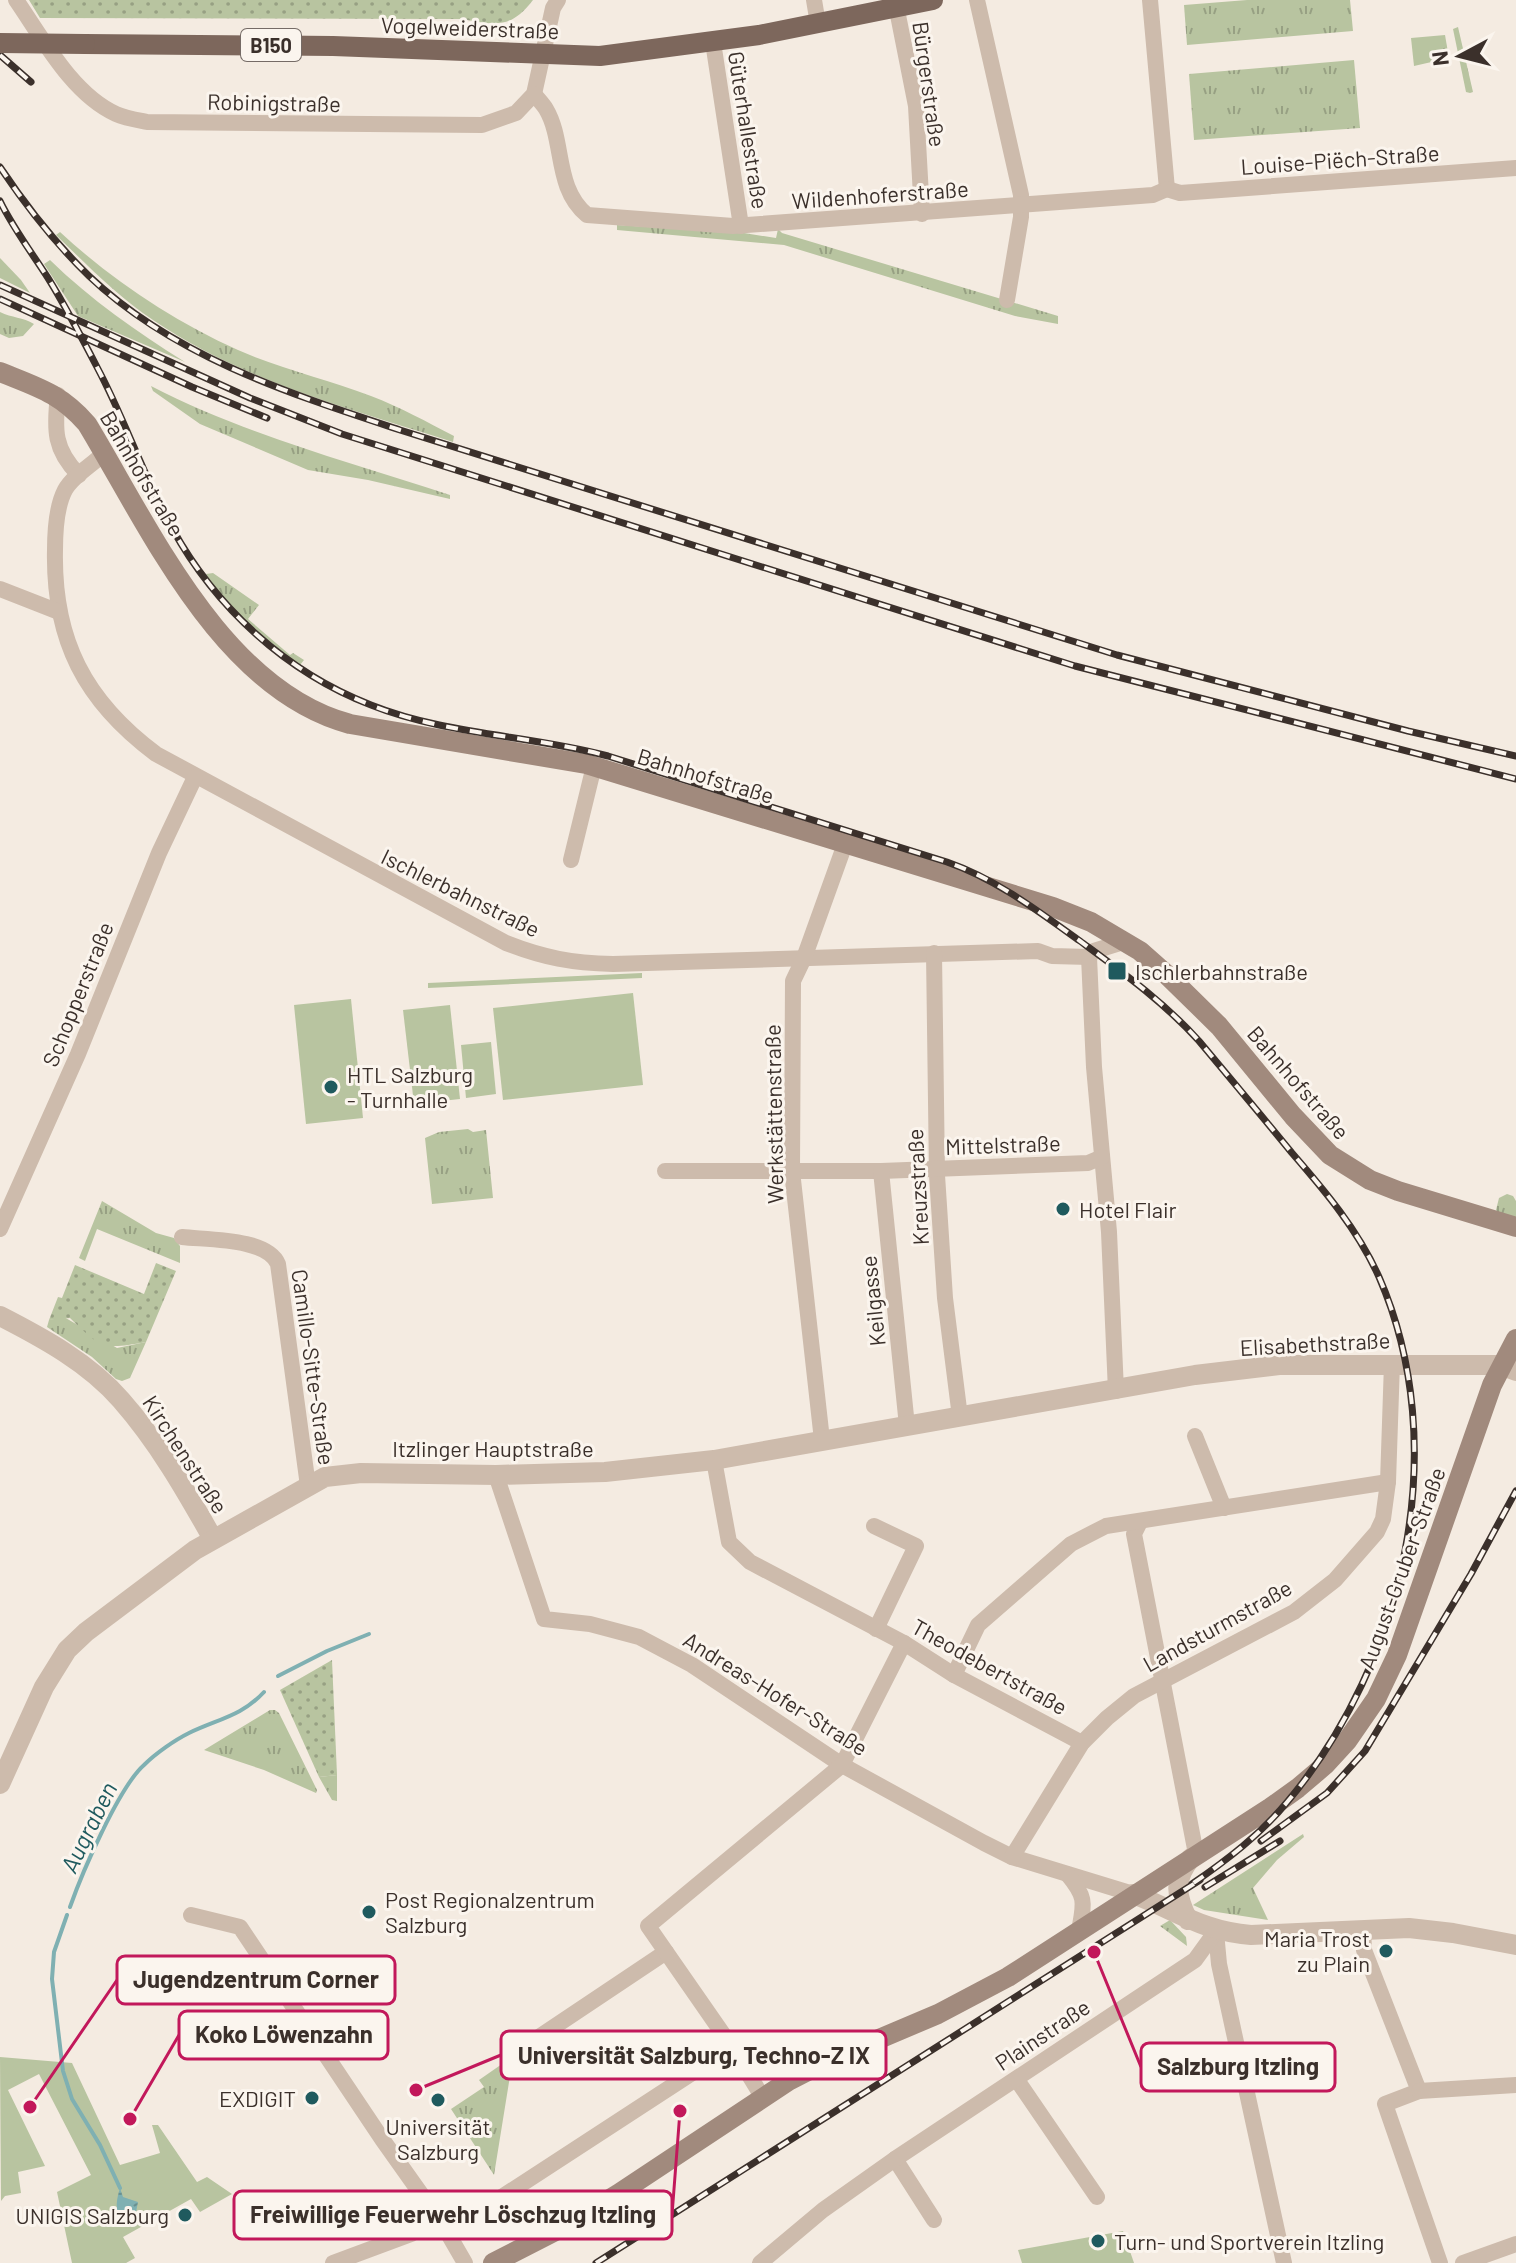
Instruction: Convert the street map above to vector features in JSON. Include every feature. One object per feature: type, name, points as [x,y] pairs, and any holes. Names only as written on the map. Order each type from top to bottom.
[{"type":"main road","name":"Vogelweiderstraße","points":[[0,43],[333,46],[600,56],[713,42],[818,24],[896,4],[933,0]]},
{"type":"main road","name":"Bahnhofstraße","points":[[0,359],[20,368],[72,406],[105,452],[172,567],[215,628],[252,665],[306,707],[350,724],[594,766],[1053,907],[1091,922],[1140,951],[1166,974],[1219,1026],[1293,1116],[1330,1155],[1370,1180],[1398,1191],[1516,1227]]},
{"type":"main road","name":"Bahnhofstraße","points":[[0,372],[50,392]]},
{"type":"main road","name":"August-Gruber-Straße","points":[[493,2263],[565,2226],[618,2194],[790,2080],[978,1995],[1298,1788],[1347,1741],[1376,1699],[1397,1655],[1508,1368],[1516,1339]]},
{"type":"street","name":"Robinigstraße","points":[[16,0],[80,86],[117,115],[147,122],[482,125],[516,113],[534,94]]},
{"type":"street","points":[[534,94],[553,8],[558,0]]},
{"type":"street","points":[[814,0],[818,24]]},
{"type":"street","points":[[977,0],[1021,206],[1007,300]]},
{"type":"street","points":[[1150,0],[1167,189]]},
{"type":"street","name":"Bürgerstraße","points":[[896,4],[916,106],[922,214]]},
{"type":"street","name":"Güterhallestraße","points":[[713,42],[741,226]]},
{"type":"street","name":"Wildenhoferstraße","points":[[534,94],[547,110],[569,192],[577,207],[587,215],[741,226],[1021,206]]},
{"type":"street","name":"Louise-Piëch-Straße","points":[[1021,206],[1153,195],[1167,189],[1180,193],[1516,168]]},
{"type":"street","points":[[50,392],[62,458],[79,475]]},
{"type":"street","name":"Ischlerbahnstraße","points":[[105,452],[65,490],[57,519],[54,584],[73,657],[83,679],[109,714],[156,754],[195,777],[492,936],[547,958],[613,964],[1038,951],[1052,956],[1091,954],[1123,942]]},
{"type":"street","points":[[0,589],[59,612]]},
{"type":"street","points":[[571,860],[594,766]]},
{"type":"street","name":"Schopperstraße","points":[[0,1229],[78,1054],[159,853],[195,777]]},
{"type":"street","name":"Werkstättenstraße","points":[[822,1440],[792,1171],[793,981],[845,844]]},
{"type":"street","points":[[1091,922],[1094,1067],[1109,1232],[1116,1391]]},
{"type":"street","name":"Kreuzstraße","points":[[934,953],[937,1168],[945,1298],[960,1417]]},
{"type":"street","name":"Mittelstraße","points":[[665,1171],[881,1171],[1088,1163],[1102,1157]]},
{"type":"street","name":"Keilgasse","points":[[881,1171],[907,1426]]},
{"type":"street","name":"Camillo-Sitte-Straße","points":[[182,1237],[254,1245],[275,1256],[308,1486]]},
{"type":"street","name":"Kirchenstraße","points":[[0,1316],[72,1357],[120,1398],[166,1459],[213,1539]]},
{"type":"street","name":"Elisabethstraße","points":[[1116,1391],[1195,1375],[1279,1365],[1392,1363],[1508,1368]]},
{"type":"street","name":"Landsturmstraße","points":[[1012,1857],[1082,1743],[1134,1696],[1294,1612],[1335,1580],[1377,1532],[1385,1512],[1388,1482],[1392,1363]]},
{"type":"street","name":"Itzlinger Hauptstraße","points":[[0,1784],[44,1687],[67,1650],[109,1613],[213,1539],[325,1477],[346,1473],[496,1475],[605,1472],[714,1460],[1116,1391]]},
{"type":"street","points":[[1195,1436],[1224,1508]]},
{"type":"street","name":"Theodebertstraße","points":[[714,1460],[729,1542],[750,1562],[904,1643],[954,1675],[1082,1743]]},
{"type":"street","name":"Andreas-Hofer-Straße","points":[[496,1475],[544,1619],[590,1624],[639,1637],[692,1665],[842,1765],[1012,1857],[1161,1904],[1188,1920],[1216,1931]]},
{"type":"street","points":[[954,1675],[978,1625],[1071,1544],[1106,1526],[1388,1482]]},
{"type":"street","points":[[1140,1522],[1134,1534],[1194,1856],[1179,1875],[1177,1887],[1188,1920]]},
{"type":"street","name":"Theodebertstraße","points":[[874,1526],[916,1546],[876,1629]]},
{"type":"street","points":[[763,2098],[732,2047],[648,1926],[842,1765],[904,1643]]},
{"type":"street","points":[[1068,1875],[1083,1895],[1079,1931]]},
{"type":"street","points":[[191,1915],[240,1927],[440,2221],[465,2263]]},
{"type":"street","points":[[1284,2263],[1221,1974],[1216,1931],[1251,1935],[1409,1928],[1516,1945]]},
{"type":"street","points":[[1363,1929],[1364,1950],[1419,2091]]},
{"type":"street","name":"Plainstraße","points":[[760,2263],[823,2210],[895,2159],[1195,1960],[1216,1931]]},
{"type":"street","points":[[515,2053],[666,1952]]},
{"type":"street","points":[[333,2263],[440,2221],[483,2208],[732,2047]]},
{"type":"street","points":[[1017,2080],[1097,2197]]},
{"type":"street","points":[[1440,2263],[1385,2104],[1419,2091],[1516,2085]]},
{"type":"street","points":[[895,2159],[934,2220]]},
{"type":"street","points":[[1463,2263],[1516,2244]]},
{"type":"green space","points":[[29,0],[533,0],[509,21],[492,23],[460,19],[40,18]]},
{"type":"green space","points":[[1247,0],[1350,0],[1353,31],[1187,45],[1184,5]]},
{"type":"green space","points":[[1458,27],[1473,92],[1470,93],[1466,92],[1453,29]]},
{"type":"green space","points":[[1445,35],[1449,58],[1414,66],[1411,38]]},
{"type":"green space","points":[[1354,60],[1360,128],[1194,140],[1189,74]]},
{"type":"green space","points":[[617,225],[776,238],[778,229],[782,233],[1058,316],[1058,324],[1015,316],[784,245],[617,230]]},
{"type":"green space","points":[[60,232],[122,283],[214,339],[254,357],[392,405],[454,436],[453,442],[298,392],[223,360],[140,311],[56,235]]},
{"type":"green space","points":[[0,258],[21,280],[30,293],[0,278]]},
{"type":"green space","points":[[50,260],[115,315],[185,362],[78,316],[44,264]]},
{"type":"green space","points":[[0,312],[34,324],[23,336],[9,338],[0,334]]},
{"type":"green space","points":[[151,386],[261,433],[450,495],[450,499],[308,470],[200,424],[153,391]]},
{"type":"green space","points":[[213,573],[259,605],[248,619],[290,655],[293,653],[304,660],[300,665],[261,637],[235,612],[206,574]]},
{"type":"green space","points":[[642,973],[642,978],[428,988],[428,983]]},
{"type":"green space","points":[[633,993],[643,1085],[503,1100],[493,1008]]},
{"type":"green space","name":"HTL Salzburg - Turnhalle","points":[[351,999],[363,1118],[306,1124],[294,1005]]},
{"type":"green space","points":[[450,1005],[460,1099],[414,1104],[403,1010]]},
{"type":"green space","points":[[491,1042],[496,1094],[466,1098],[461,1045]]},
{"type":"green space","points":[[468,1129],[473,1132],[486,1130],[493,1198],[432,1204],[425,1138],[439,1132]]},
{"type":"green space","points":[[1507,1194],[1516,1201],[1516,1218],[1498,1214],[1496,1210],[1499,1198]]},
{"type":"green space","points":[[102,1201],[156,1233],[174,1238],[180,1246],[180,1263],[97,1229],[85,1261],[79,1258]]},
{"type":"green space","points":[[156,1263],[176,1271],[146,1342],[111,1346],[96,1341],[70,1318],[49,1320],[75,1265],[144,1294]]},
{"type":"green space","points":[[64,1317],[117,1348],[146,1342],[130,1378],[122,1381],[116,1379],[92,1357],[47,1327],[49,1320]]},
{"type":"green space","points":[[332,1660],[337,1775],[319,1777],[280,1690]]},
{"type":"green space","points":[[270,1710],[279,1713],[316,1793],[264,1770],[204,1750]]},
{"type":"green space","points":[[337,1775],[337,1801],[332,1800],[319,1777]]},
{"type":"green space","points":[[1303,1834],[1304,1837],[1277,1860],[1253,1888],[1268,1920],[1204,1910],[1193,1905]]},
{"type":"green space","points":[[1170,1920],[1186,1937],[1187,1946],[1160,1926]]},
{"type":"green space","points":[[0,2057],[72,2063],[120,2165],[160,2153],[152,2125],[158,2125],[197,2182],[207,2177],[232,2194],[200,2212],[191,2199],[123,2237],[135,2258],[126,2263],[72,2263],[57,2192],[91,2175],[39,2074],[8,2090],[45,2166],[18,2172],[21,2193],[5,2196],[1,2201]]},
{"type":"green space","points":[[502,2064],[510,2076],[494,2175],[451,2109],[484,2087],[479,2080]]},
{"type":"green space","name":"Turn- und Sportverein Itzling","points":[[1123,2231],[1134,2263],[1022,2263],[1018,2250]]},
{"type":"water","points":[[120,2188],[123,2197],[138,2202],[136,2212],[121,2218],[117,2208]]},
{"type":"waterway","points":[[278,1676],[369,1634]]},
{"type":"waterway","name":"Augraben","points":[[70,1907],[92,1853],[134,1776],[160,1751],[178,1739],[238,1712],[264,1692]]},
{"type":"waterway","name":"Augraben","points":[[67,1915],[54,1952],[52,1979],[63,2071],[72,2099],[100,2145],[120,2188]]},
{"type":"railway","points":[[0,55],[31,82]]},
{"type":"railway","points":[[0,167],[64,251],[122,304],[196,351],[276,387],[400,430],[1117,655],[1516,756]]},
{"type":"railway","points":[[0,201],[80,334],[172,528],[210,585],[256,634],[282,656],[340,691],[400,715],[458,729],[608,756],[947,862],[983,877],[1080,941],[1172,1013],[1199,1041],[1340,1212],[1379,1277],[1401,1342],[1412,1411],[1414,1480],[1405,1550],[1388,1619],[1362,1684],[1329,1746],[1267,1825],[1192,1884]]},
{"type":"railway","points":[[0,285],[250,398],[342,434],[1075,666],[1516,779]]},
{"type":"railway","points":[[0,299],[267,418]]},
{"type":"railway","points":[[1261,1841],[1327,1793],[1365,1751],[1471,1574],[1516,1491]]},
{"type":"railway","points":[[1205,1887],[1280,1841]]},
{"type":"railway","points":[[596,2263],[1200,1880]]},
{"type":"place","name":"Ischlerbahnstraße","points":[[1117,971]]},
{"type":"place","name":"HTL Salzburg - Turnhalle","points":[[331,1087]]},
{"type":"place","name":"Hotel Flair","points":[[1063,1209]]},
{"type":"place","name":"Post Regionalzentrum Salzburg","points":[[369,1912]]},
{"type":"place","name":"Maria Trost zu Plain","points":[[1386,1951]]},
{"type":"place","name":"Salzburg Itzling","points":[[1094,1952]]},
{"type":"place","name":"Universität Salzburg, Techno-Z IX","points":[[416,2090]]},
{"type":"place","name":"EXDIGIT","points":[[312,2098]]},
{"type":"place","name":"Universität Salzburg","points":[[438,2100]]},
{"type":"place","name":"Jugendzentrum Corner","points":[[30,2107]]},
{"type":"place","name":"Freiwillige Feuerwehr Löschzug Itzling","points":[[680,2111]]},
{"type":"place","name":"Koko Löwenzahn","points":[[130,2119]]},
{"type":"place","name":"UNIGIS Salzburg","points":[[185,2215]]},
{"type":"place","name":"Turn- und Sportverein Itzling","points":[[1098,2241]]}]
